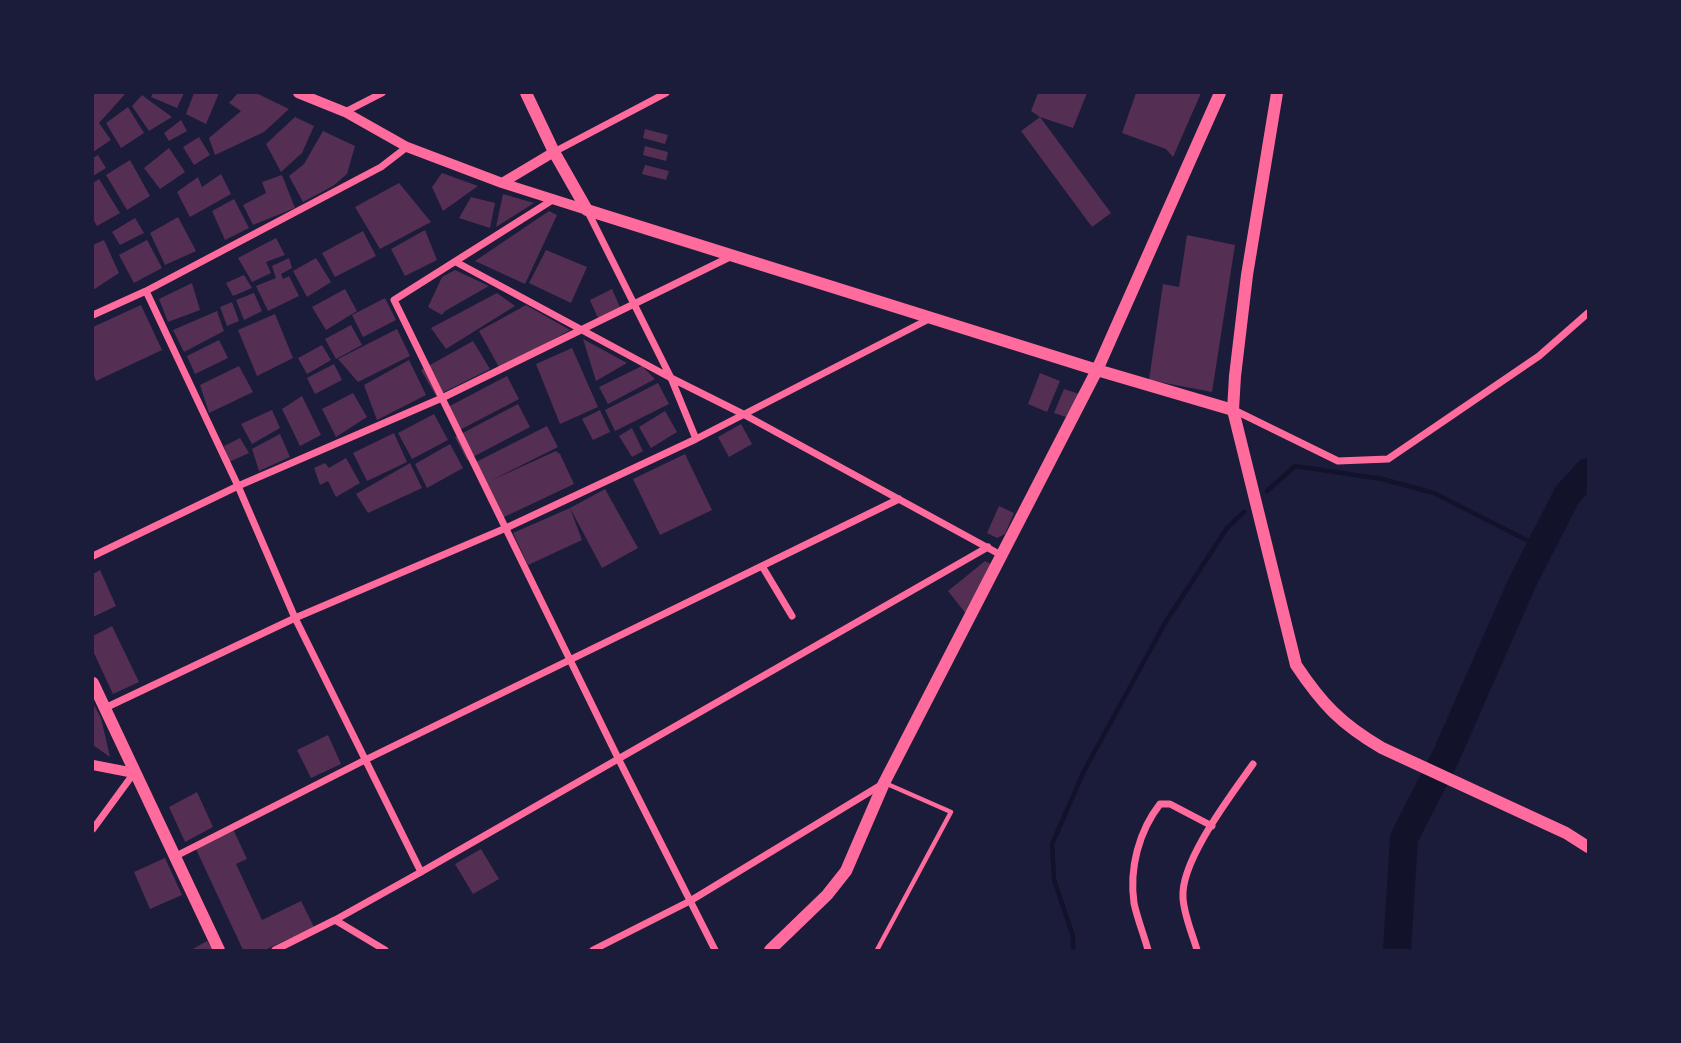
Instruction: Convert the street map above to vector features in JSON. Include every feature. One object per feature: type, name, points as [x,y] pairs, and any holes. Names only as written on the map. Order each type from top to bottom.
[{"type":"main road","points":[[526,93],[554,152],[587,211],[1233,410]]},
{"type":"main road","points":[[770,950],[827,895],[846,872],[884,783],[1097,370],[1220,93]]},
{"type":"main road","points":[[1277,93],[1247,275],[1234,376],[1233,410],[1296,665],[1320,700],[1358,734],[1382,748],[1566,833],[1588,848]]},
{"type":"main road","points":[[93,683],[219,950]]},
{"type":"street","points":[[298,93],[345,112],[407,147],[587,211],[671,378],[696,439]]},
{"type":"street","points":[[345,112],[382,93]]},
{"type":"street","points":[[502,183],[554,152],[666,93]]},
{"type":"street","points":[[93,316],[382,167],[407,147]]},
{"type":"street","points":[[554,200],[394,300],[715,950]]},
{"type":"street","points":[[93,556],[237,486],[442,398],[732,256]]},
{"type":"street","points":[[456,262],[1001,555]]},
{"type":"street","points":[[146,291],[295,618],[421,872]]},
{"type":"street","points":[[1233,410],[1338,461],[1388,459],[1539,356],[1588,313]]},
{"type":"street","points":[[105,708],[295,618],[506,528],[696,439],[932,317]]},
{"type":"street","points":[[176,856],[365,760],[899,499]]},
{"type":"street","points":[[275,950],[421,872],[988,547]]},
{"type":"street","points":[[762,566],[792,616]]},
{"type":"street","points":[[1197,950],[1182,896],[1187,871],[1212,826],[1253,764]]},
{"type":"street","points":[[93,765],[134,773],[93,829]]},
{"type":"street","points":[[593,950],[690,901],[884,783]]},
{"type":"street","points":[[1148,950],[1134,901],[1135,854],[1147,820],[1160,804],[1170,804],[1212,826]]},
{"type":"street","points":[[335,920],[385,950]]},
{"type":"lane","points":[[877,950],[951,812],[884,783]]},
{"type":"building","points":[[93,93],[126,93],[99,123],[111,140],[93,152]]},
{"type":"building","points":[[153,93],[184,93],[177,108],[151,97]]},
{"type":"building","points":[[194,93],[219,93],[206,124],[186,114]]},
{"type":"building","points":[[238,93],[256,93],[289,109],[264,132],[215,155],[209,138],[241,111],[229,103]]},
{"type":"building","points":[[1038,93],[1087,93],[1073,128],[1040,117],[1031,111]]},
{"type":"building","points":[[1136,93],[1201,93],[1173,157],[1166,149],[1122,133]]},
{"type":"building","points":[[142,95],[172,117],[149,131],[132,106]]},
{"type":"building","points":[[128,107],[144,133],[121,148],[106,123]]},
{"type":"building","points":[[295,117],[314,126],[302,153],[281,172],[266,144]]},
{"type":"building","points":[[1040,117],[1111,213],[1092,227],[1021,131]]},
{"type":"building","points":[[181,120],[187,131],[169,141],[164,133]]},
{"type":"building","points":[[645,129],[668,135],[665,144],[643,138]]},
{"type":"building","points":[[323,131],[355,146],[347,174],[333,186],[303,202],[289,176],[304,164]]},
{"type":"building","points":[[199,137],[210,155],[194,165],[183,147]]},
{"type":"building","points":[[645,146],[668,152],[666,161],[643,155]]},
{"type":"building","points":[[169,148],[185,172],[160,189],[144,168]]},
{"type":"building","points":[[98,155],[106,168],[93,176],[93,158]]},
{"type":"building","points":[[130,160],[150,196],[127,210],[106,175]]},
{"type":"building","points":[[645,165],[669,171],[666,180],[642,174]]},
{"type":"building","points":[[442,173],[478,186],[443,211],[432,187]]},
{"type":"building","points":[[221,174],[231,194],[190,217],[177,192],[198,177],[202,187]]},
{"type":"building","points":[[282,175],[295,208],[253,225],[243,205],[266,193],[262,182]]},
{"type":"building","points":[[99,179],[120,213],[97,226],[93,219],[93,183]]},
{"type":"building","points":[[399,183],[431,222],[380,249],[355,207]]},
{"type":"building","points":[[503,194],[534,203],[496,227]]},
{"type":"building","points":[[471,197],[495,203],[490,228],[459,218]]},
{"type":"building","points":[[234,199],[249,228],[225,240],[212,211]]},
{"type":"building","points":[[549,211],[557,215],[525,284],[475,261]]},
{"type":"building","points":[[178,217],[196,251],[165,265],[150,233]]},
{"type":"building","points":[[135,218],[144,233],[120,245],[112,232]]},
{"type":"building","points":[[425,230],[437,260],[405,276],[391,249]]},
{"type":"building","points":[[363,231],[376,256],[335,277],[322,253]]},
{"type":"building","points":[[1187,235],[1235,245],[1212,392],[1149,380],[1163,284],[1179,287]]},
{"type":"building","points":[[276,238],[285,255],[266,262],[271,273],[252,282],[238,258]]},
{"type":"building","points":[[104,240],[119,273],[93,290],[93,245]]},
{"type":"building","points":[[147,240],[162,268],[134,283],[119,255]]},
{"type":"building","points":[[546,250],[587,267],[571,303],[529,283]]},
{"type":"building","points":[[289,258],[292,268],[281,274],[283,279],[289,276],[299,296],[268,311],[256,286],[276,278],[272,266]]},
{"type":"building","points":[[316,258],[331,282],[307,297],[293,271]]},
{"type":"building","points":[[455,270],[489,286],[442,315],[428,307],[442,277]]},
{"type":"building","points":[[244,275],[252,288],[233,296],[226,283]]},
{"type":"building","points":[[192,283],[200,310],[168,322],[159,299]]},
{"type":"building","points":[[345,289],[357,311],[326,330],[312,307]]},
{"type":"building","points":[[612,289],[620,307],[598,318],[590,300]]},
{"type":"building","points":[[254,293],[262,311],[244,320],[236,300]]},
{"type":"building","points":[[497,293],[515,306],[446,349],[431,328]]},
{"type":"building","points":[[385,298],[396,320],[363,337],[352,315]]},
{"type":"building","points":[[232,302],[239,321],[227,326],[220,307]]},
{"type":"building","points":[[141,305],[162,350],[96,381],[93,373],[93,327]]},
{"type":"building","points":[[526,305],[570,330],[500,369],[479,331]]},
{"type":"building","points":[[217,311],[224,331],[184,352],[173,330]]},
{"type":"building","points":[[275,314],[293,358],[257,376],[238,330]]},
{"type":"building","points":[[351,325],[362,345],[336,359],[325,339]]},
{"type":"building","points":[[397,329],[410,356],[358,382],[338,359]]},
{"type":"building","points":[[583,339],[627,363],[596,381]]},
{"type":"building","points":[[219,340],[228,358],[195,374],[187,356]]},
{"type":"building","points":[[473,341],[490,369],[436,396],[421,370]]},
{"type":"building","points":[[322,345],[331,360],[307,374],[298,358]]},
{"type":"building","points":[[572,348],[598,407],[560,424],[536,364]]},
{"type":"building","points":[[409,360],[426,395],[377,420],[364,385]]},
{"type":"building","points":[[334,364],[342,380],[315,394],[307,378]]},
{"type":"building","points":[[239,366],[253,392],[209,413],[200,385]]},
{"type":"building","points":[[642,366],[655,379],[608,404],[599,387]]},
{"type":"building","points":[[1040,373],[1060,381],[1047,412],[1028,404]]},
{"type":"building","points":[[507,376],[519,399],[456,432],[444,409]]},
{"type":"building","points":[[658,383],[669,404],[615,431],[605,410]]},
{"type":"building","points":[[1064,389],[1079,394],[1066,417],[1054,413]]},
{"type":"building","points":[[353,393],[367,417],[336,437],[322,409]]},
{"type":"building","points":[[302,396],[321,435],[300,446],[282,409]]},
{"type":"building","points":[[518,404],[530,427],[467,460],[455,437]]},
{"type":"building","points":[[272,410],[280,428],[252,444],[241,424]]},
{"type":"building","points":[[600,410],[610,432],[593,440],[582,419]]},
{"type":"building","points":[[665,411],[677,432],[651,448],[639,427]]},
{"type":"building","points":[[434,414],[448,440],[412,459],[398,433]]},
{"type":"building","points":[[741,424],[752,444],[729,457],[718,437]]},
{"type":"building","points":[[547,426],[558,447],[490,481],[556,451],[574,484],[502,518],[474,463]]},
{"type":"building","points":[[632,428],[643,451],[632,457],[619,436]]},
{"type":"building","points":[[394,433],[407,462],[367,481],[353,453]]},
{"type":"building","points":[[280,434],[290,457],[259,471],[252,449]]},
{"type":"building","points":[[240,438],[249,453],[229,462],[224,446]]},
{"type":"building","points":[[450,444],[463,468],[427,488],[415,464]]},
{"type":"building","points":[[685,454],[712,510],[660,535],[633,479]]},
{"type":"building","points":[[346,458],[360,483],[336,497],[328,481],[320,485],[314,468],[325,463],[329,468]]},
{"type":"building","points":[[410,463],[422,488],[368,513],[356,494]]},
{"type":"building","points":[[605,489],[638,548],[602,568],[570,508]]},
{"type":"building","points":[[999,506],[1014,513],[1005,534],[997,538],[987,533]]},
{"type":"building","points":[[570,508],[582,540],[528,565],[513,533]]},
{"type":"building","points":[[985,561],[993,565],[967,615],[948,591]]},
{"type":"building","points":[[100,570],[116,606],[93,617],[93,574]]},
{"type":"building","points":[[112,626],[139,682],[113,694],[93,651],[93,636]]},
{"type":"building","points":[[93,703],[101,718],[110,757],[93,745]]},
{"type":"building","points":[[328,735],[341,764],[311,778],[297,750]]},
{"type":"building","points":[[197,792],[213,827],[185,842],[169,807]]},
{"type":"building","points":[[233,829],[247,859],[236,864],[262,920],[301,901],[314,927],[265,950],[243,950],[195,847]]},
{"type":"building","points":[[481,849],[499,879],[473,894],[455,864]]},
{"type":"building","points":[[165,858],[182,895],[150,909],[134,872]]},
{"type":"building","points":[[207,941],[213,950],[191,950]]},
{"type":"waterway","points":[[1267,491],[1295,466],[1382,479],[1434,493],[1540,547]]},
{"type":"waterway","points":[[1397,950],[1404,838],[1446,756],[1522,583],[1567,495],[1588,472]]},
{"type":"waterway","points":[[1073,950],[1073,936],[1054,880],[1052,844],[1084,771],[1165,623],[1227,528],[1244,512]]}]
